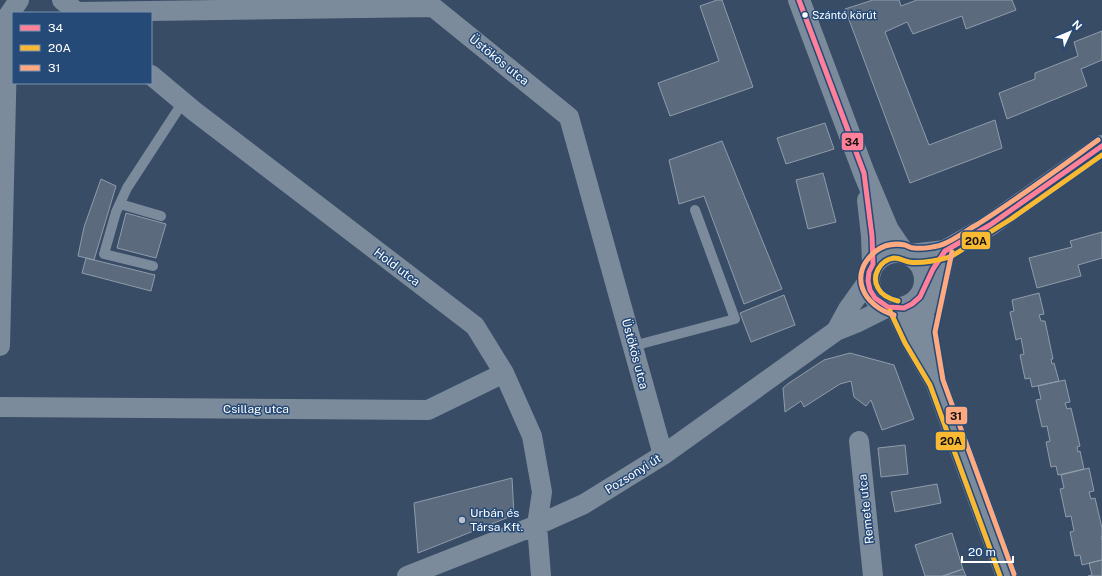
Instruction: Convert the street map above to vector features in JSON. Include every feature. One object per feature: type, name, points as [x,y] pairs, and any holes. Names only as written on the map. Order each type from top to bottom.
[{"type":"street","points":[[0,346],[8,16],[19,0]]},
{"type":"street","points":[[62,0],[76,12]]},
{"type":"street","points":[[799,0],[864,173],[888,230],[907,253],[918,260],[926,277],[922,292],[936,382]]},
{"type":"street","name":"Üstökös utca","points":[[136,12],[433,7],[569,117],[663,455]]},
{"type":"street","name":"Hold utca","points":[[152,76],[183,102],[475,326],[504,373],[532,436],[542,492],[538,525],[541,576]]},
{"type":"street","points":[[871,272],[879,257],[887,253],[895,251],[907,253],[945,250],[990,225],[1102,146]]},
{"type":"street","points":[[864,173],[872,236],[870,290],[875,298],[881,303],[892,308],[904,308],[912,304],[922,292],[945,250]]},
{"type":"street","points":[[928,332],[945,250]]},
{"type":"street","name":"Pozsonyi út","points":[[836,331],[871,272]]},
{"type":"street","points":[[892,308],[936,382],[1007,576]]},
{"type":"street","name":"Pozsonyi út","points":[[407,576],[538,525],[584,504],[663,455],[836,331],[892,308]]},
{"type":"street","name":"Csillag utca","points":[[0,407],[428,410],[504,373]]},
{"type":"street","name":"Remete utca","points":[[859,441],[873,576]]},
{"type":"lane","points":[[153,266],[104,254],[116,212],[127,188],[183,102]]},
{"type":"lane","points":[[120,204],[161,216]]},
{"type":"lane","points":[[633,346],[735,319],[695,210]]},
{"type":"building","points":[[717,0],[722,0],[753,87],[670,116],[658,83],[719,61],[700,6]]},
{"type":"building","points":[[873,0],[899,0],[901,6],[917,0],[1012,0],[1016,10],[966,29],[962,16],[913,34],[907,22],[885,32],[929,145],[995,120],[1002,148],[910,183],[845,9]]},
{"type":"building","points":[[1102,31],[1102,60],[1081,69],[1087,86],[1007,119],[999,93],[1035,79],[1035,73],[1078,56],[1074,42]]},
{"type":"building","points":[[825,123],[834,149],[786,164],[777,138]]},
{"type":"building","points":[[722,141],[782,289],[744,304],[704,196],[679,204],[669,160]]},
{"type":"building","points":[[823,173],[836,222],[808,229],[796,180]]},
{"type":"building","points":[[101,179],[116,186],[94,260],[78,256],[84,227]]},
{"type":"building","points":[[126,213],[166,224],[156,258],[117,248]]},
{"type":"building","points":[[1102,232],[1102,258],[1078,265],[1081,276],[1037,288],[1029,258],[1072,247],[1070,241]]},
{"type":"building","points":[[86,258],[155,275],[151,291],[82,273]]},
{"type":"building","points":[[1039,293],[1044,314],[1039,315],[1041,321],[1045,321],[1053,359],[1051,359],[1052,364],[1054,363],[1059,381],[1032,387],[1030,378],[1025,379],[1020,355],[1024,354],[1021,338],[1016,340],[1010,312],[1014,311],[1012,300]]},
{"type":"building","points":[[784,295],[795,325],[751,342],[740,313]]},
{"type":"building","points":[[850,353],[894,365],[914,419],[882,430],[871,400],[866,406],[854,397],[851,381],[840,384],[804,407],[801,401],[785,412],[783,388],[824,360]]},
{"type":"building","points":[[1065,380],[1070,402],[1065,403],[1067,409],[1071,408],[1080,446],[1077,447],[1078,452],[1080,451],[1084,469],[1058,475],[1056,466],[1051,467],[1046,442],[1050,441],[1047,426],[1042,427],[1036,400],[1041,399],[1038,386]]},
{"type":"building","points":[[905,445],[908,474],[881,477],[878,448]]},
{"type":"building","points":[[1089,468],[1094,491],[1089,492],[1091,499],[1095,498],[1102,528],[1102,560],[1082,565],[1080,555],[1075,556],[1070,532],[1074,531],[1071,516],[1066,517],[1060,489],[1064,488],[1061,475]]},
{"type":"building","points":[[512,478],[514,515],[418,553],[414,503]]},
{"type":"building","points":[[937,484],[941,503],[895,512],[891,492]]},
{"type":"building","points":[[952,533],[963,569],[943,576],[925,576],[915,545]]},
{"type":"building","points":[[1102,560],[1102,576],[1088,576],[1092,575],[1089,563]]},
{"type":"building","points":[[963,569],[966,576],[943,576]]},
{"type":"transit line","name":"34","points":[[799,0],[864,173],[872,236],[873,264],[869,272],[868,281],[870,290],[875,298],[888,307],[904,308],[912,304],[920,297],[933,269],[945,251],[990,225],[1102,146]]},
{"type":"transit line","name":"31","points":[[894,315],[883,311],[874,304],[867,297],[862,288],[862,269],[867,260],[876,251],[882,247],[894,244],[901,244],[913,248],[922,248],[939,246],[950,241],[1008,204],[1098,140]]},
{"type":"transit line","name":"20A","points":[[898,301],[884,295],[876,283],[876,274],[878,269],[889,259],[898,258],[909,262],[925,262],[952,256],[1011,219],[1102,155]]},
{"type":"transit line","name":"31","points":[[952,252],[935,332],[943,380],[1014,574]]},
{"type":"transit line","name":"20A","points":[[890,311],[905,343],[930,385],[1000,576]]},
{"type":"place","name":"Szántó körút","points":[[805,15]]},
{"type":"place","name":"Urbán és Társa Kft.","points":[[462,520]]}]
